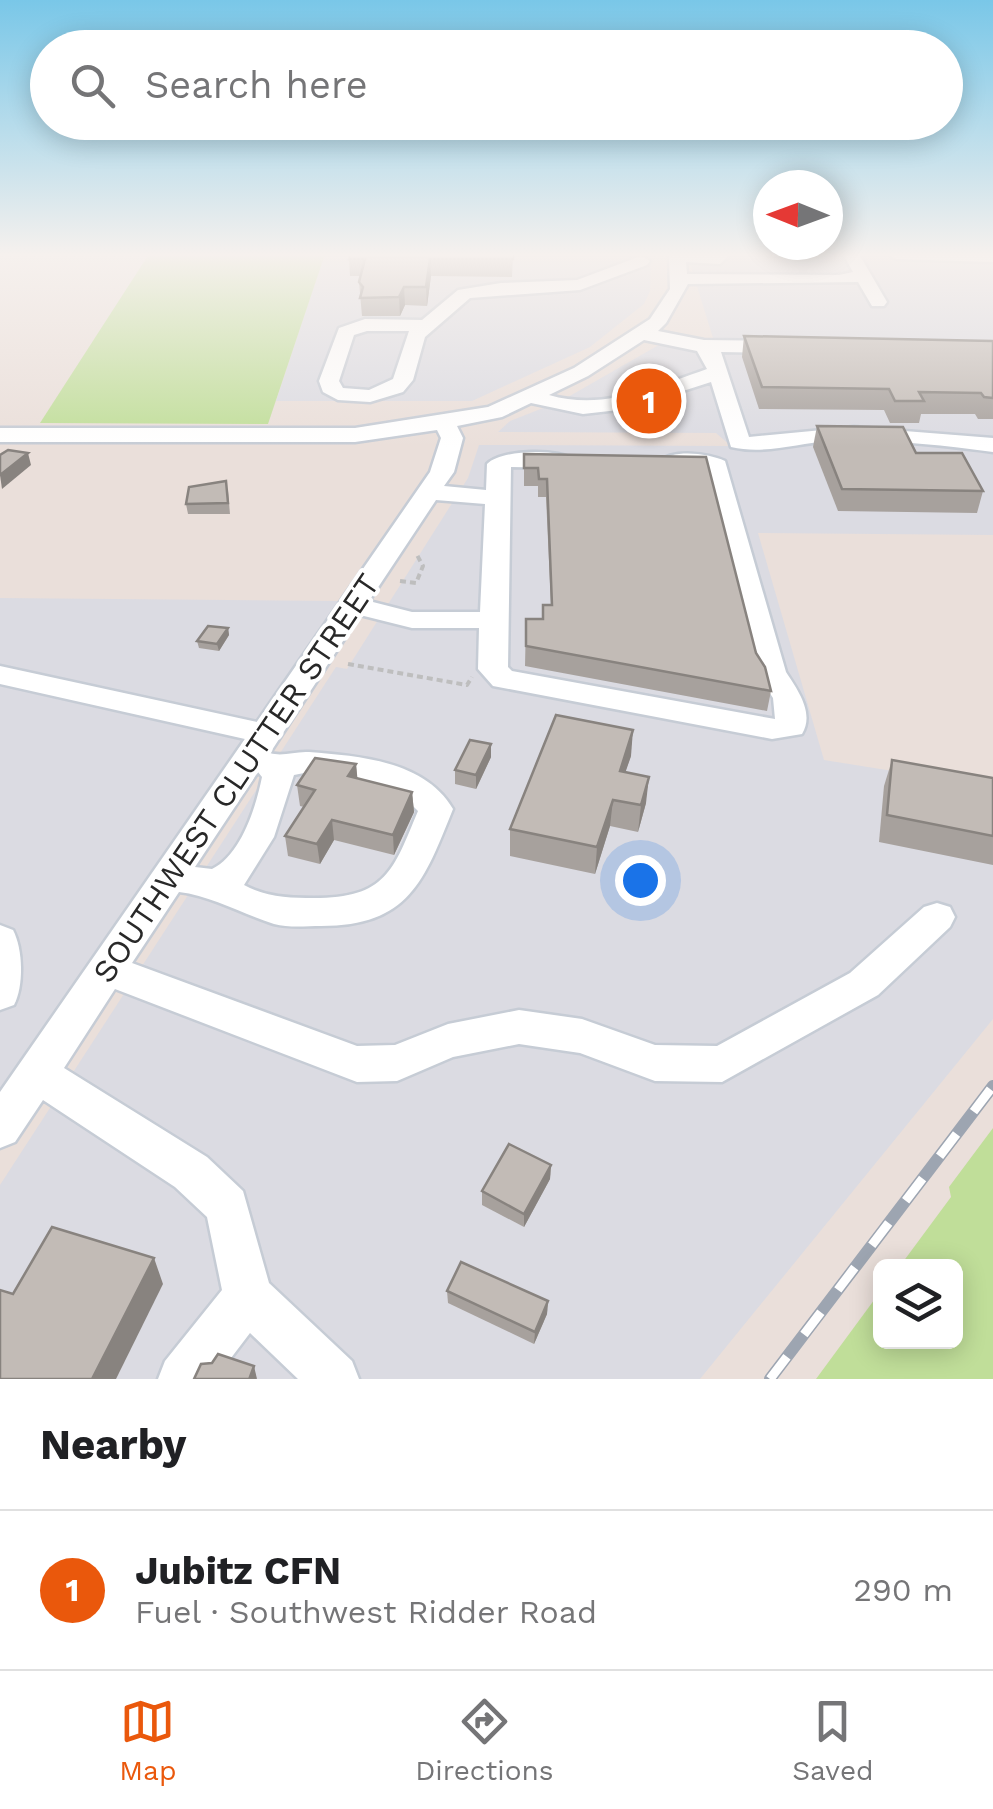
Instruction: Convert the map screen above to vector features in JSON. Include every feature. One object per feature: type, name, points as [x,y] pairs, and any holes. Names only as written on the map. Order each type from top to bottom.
[{"type":"street","points":[[426,326],[366,326],[346,332],[333,366],[330,388],[352,396],[385,394],[396,388],[403,380],[411,344],[434,318]]},
{"type":"street","points":[[0,435],[288,426],[355,435],[445,423],[494,412],[534,396],[644,334],[660,318]]},
{"type":"street","points":[[644,334],[704,346],[799,347]]},
{"type":"street","points":[[704,346],[713,354],[734,436],[740,442],[753,446],[803,436],[928,436],[993,446]]},
{"type":"street","points":[[534,396],[578,409],[611,408],[718,372]]},
{"type":"street","name":"SOUTHWEST CLUTTER STREET","points":[[0,1128],[170,877],[265,753],[352,604],[429,492],[451,449],[452,438],[445,423]]},
{"type":"street","points":[[0,457],[24,452],[57,436]]},
{"type":"street","points":[[598,461],[501,461],[492,665],[496,675],[772,729],[791,728],[788,698],[771,672],[716,466],[708,462],[634,461]]},
{"type":"street","points":[[429,492],[497,498]]},
{"type":"street","points":[[352,604],[412,620],[494,620]]},
{"type":"street","points":[[0,675],[265,753],[382,773],[415,787],[436,809],[410,873],[386,899],[347,912],[281,912],[237,898],[214,884],[170,877]]},
{"type":"street","points":[[214,884],[235,873],[275,800],[281,780],[265,753]]},
{"type":"street","points":[[108,970],[356,1064],[397,1063],[448,1040],[519,1026],[582,1036],[655,1064],[722,1064],[864,984],[937,917]]},
{"type":"street","points":[[0,940],[0,994]]},
{"type":"street","points":[[36,1074],[191,1172],[227,1206],[248,1298],[334,1379]]},
{"type":"street","points":[[183,1379],[248,1298]]},
{"type":"path","points":[[400,581],[416,584],[423,566],[416,555]]},
{"type":"path","points":[[348,664],[468,685],[475,665],[492,665]]},
{"type":"shaded area","points":[[304,318],[626,318],[590,347],[472,401],[276,401]]},
{"type":"shaded area","points":[[707,318],[993,318],[993,535],[758,533],[824,760],[993,787],[993,1019],[700,1379],[0,1379],[0,1185],[336,667],[347,669],[468,478],[479,445],[731,446],[716,433],[498,432],[510,421],[561,401],[657,346],[713,338]]},
{"type":"shaded area","points":[[0,598],[339,601],[0,1089]]},
{"type":"green space","points":[[107,318],[303,318],[268,424],[40,423]]},
{"type":"green space","points":[[993,1128],[993,1379],[816,1379],[873,1302],[873,1349],[963,1349],[963,1259],[905,1259],[951,1197],[949,1187]]},
{"type":"building","points":[[744,336],[993,341],[993,398],[981,393],[919,392],[924,401],[895,401],[889,389],[762,387]]},
{"type":"building","points":[[817,426],[903,427],[916,453],[962,453],[983,491],[842,489]]},
{"type":"building","points":[[8,450],[28,453],[0,475],[0,455]]},
{"type":"building","points":[[524,454],[706,457],[756,653],[765,667],[771,691],[526,646],[526,619],[543,619],[543,605],[552,605],[547,479],[539,479],[538,468],[524,468]]},
{"type":"building","points":[[226,481],[228,503],[186,504],[189,487]]},
{"type":"building","points":[[208,626],[228,628],[217,644],[197,641]]},
{"type":"building","points":[[556,715],[633,730],[620,771],[649,777],[641,805],[613,800],[597,847],[510,829]]},
{"type":"building","points":[[470,740],[491,744],[476,775],[455,770]]},
{"type":"building","points":[[315,758],[356,764],[348,776],[412,792],[393,835],[332,820],[317,844],[285,836],[315,790],[297,785]]},
{"type":"building","points":[[892,760],[993,778],[993,836],[887,815]]},
{"type":"building","points":[[509,1144],[551,1165],[524,1214],[482,1191]]},
{"type":"building","points":[[52,1227],[154,1258],[92,1379],[0,1379],[0,1290],[13,1294]]},
{"type":"building","points":[[461,1262],[548,1301],[535,1332],[447,1291]]},
{"type":"building","points":[[218,1354],[254,1366],[250,1377],[256,1379],[194,1379],[201,1364],[212,1363]]},
{"type":"railway","points":[[770,1379],[993,1086]]},
{"type":"place","name":"Jubitz CFN","points":[[649,401]]}]
